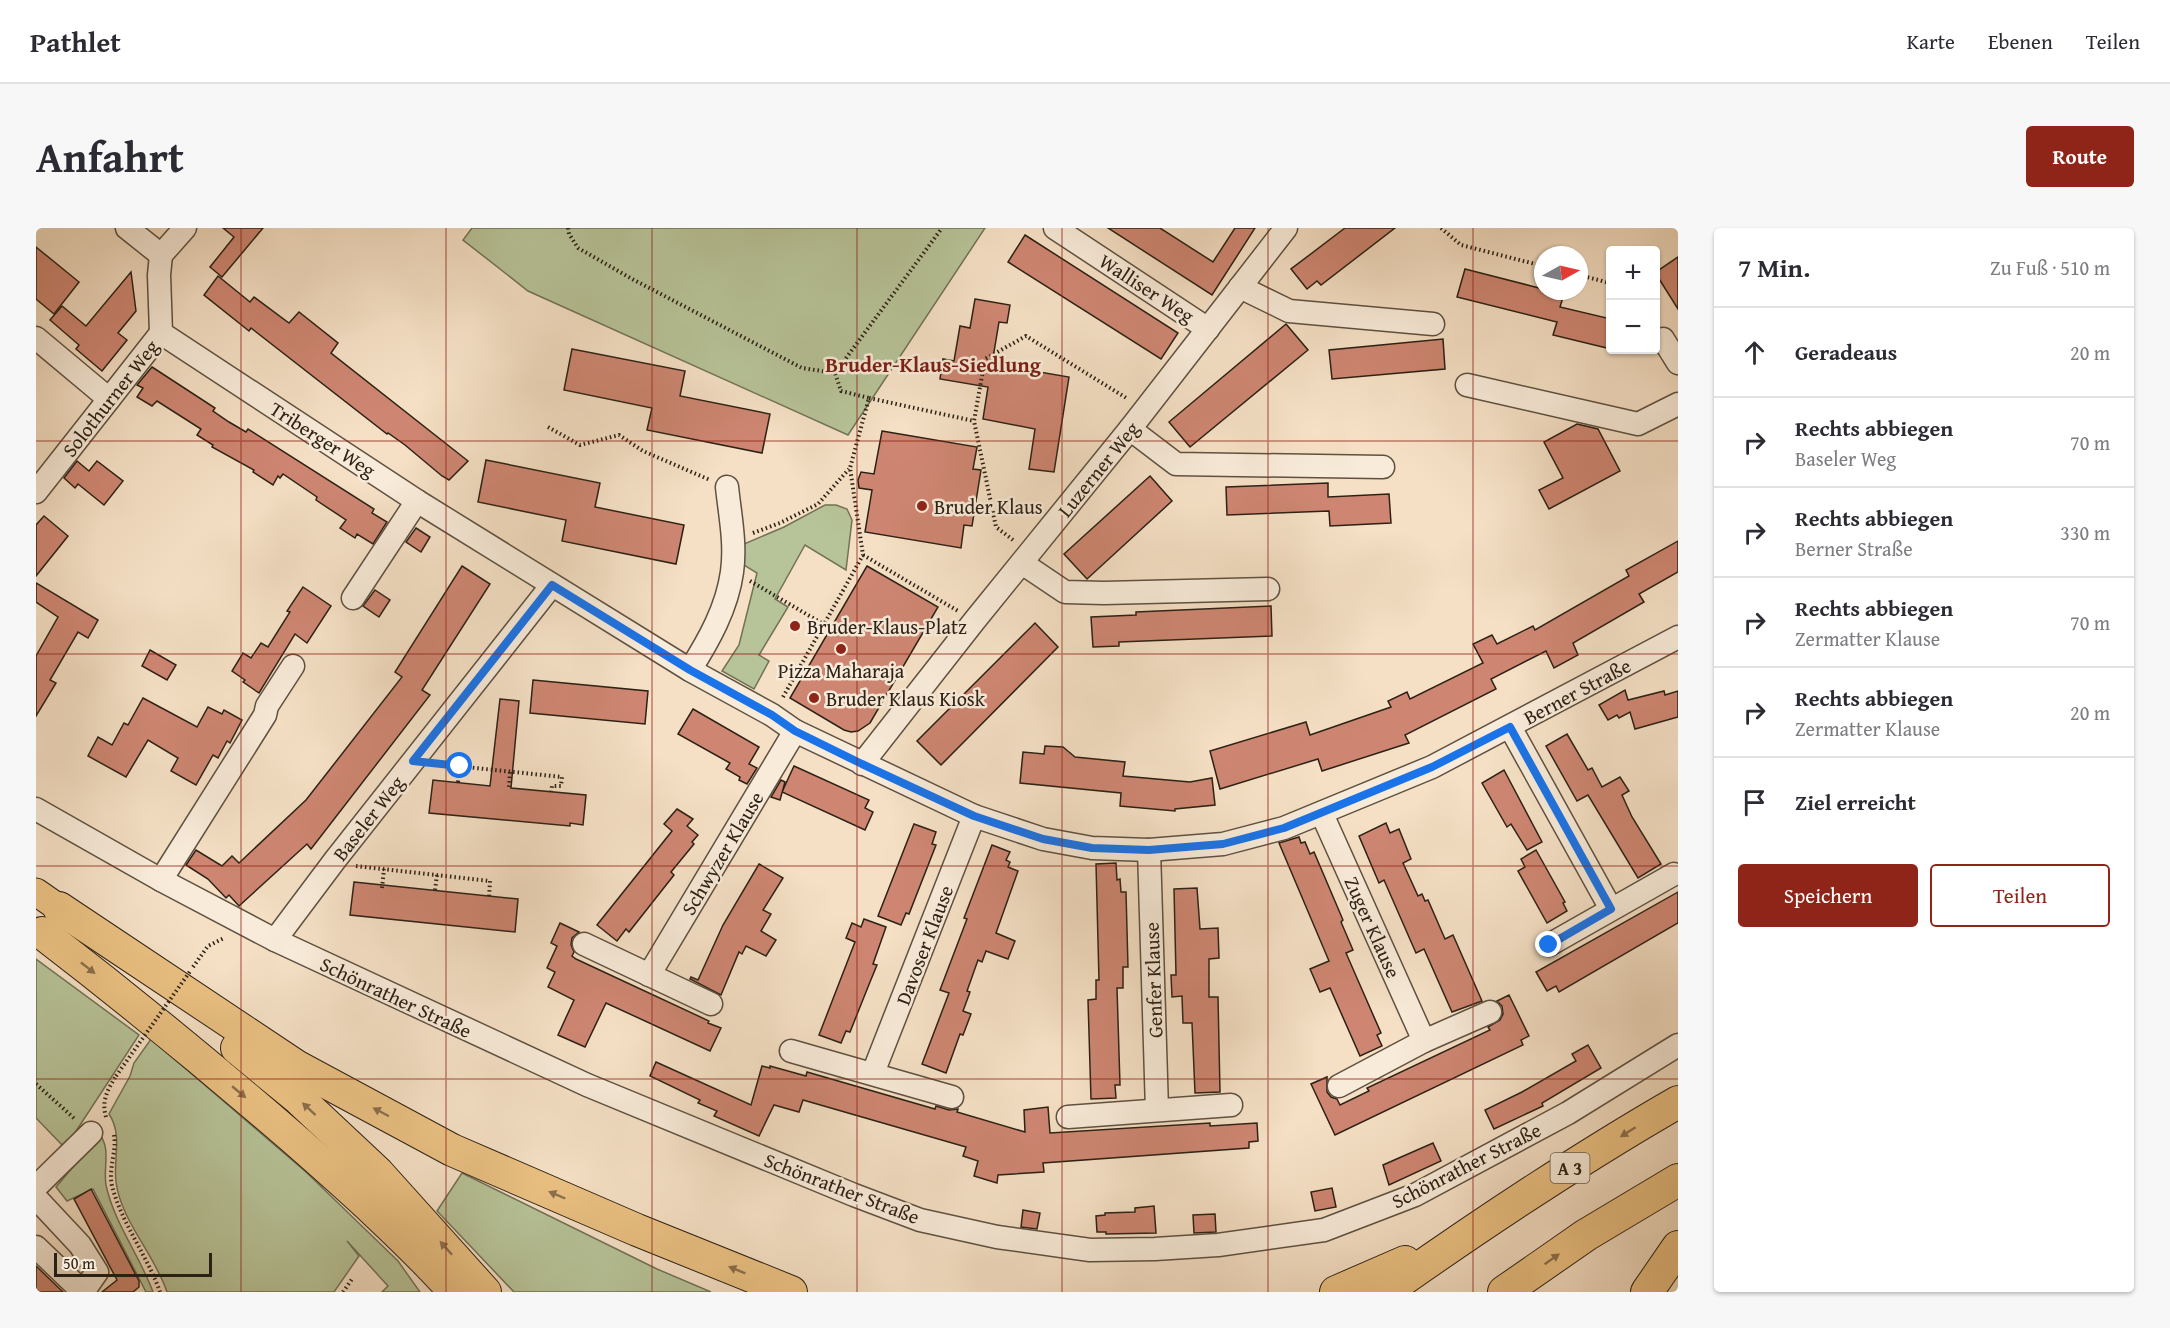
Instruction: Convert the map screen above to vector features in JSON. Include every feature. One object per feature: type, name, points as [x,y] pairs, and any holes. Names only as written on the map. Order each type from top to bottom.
[{"type":"highway","points":[[48,915],[125,997],[354,1191],[454,1291]]},
{"type":"highway","points":[[48,915],[299,1099],[378,1173],[485,1292]]},
{"type":"highway","points":[[48,915],[296,1066],[452,1150],[637,1230],[791,1292]]},
{"type":"highway","name":"A 3","points":[[1384,1292],[1464,1236],[1678,1102]]},
{"type":"highway","points":[[1504,1292],[1586,1235],[1678,1180]]},
{"type":"highway","points":[[1336,1292],[1464,1236]]},
{"type":"highway","points":[[1647,1292],[1678,1247]]},
{"type":"street","points":[[128,228],[161,255]]},
{"type":"street","points":[[161,333],[159,275],[161,255],[185,228]]},
{"type":"street","name":"Walliser Weg","points":[[1055,228],[1208,328]]},
{"type":"street","name":"Luzerner Weg","points":[[862,764],[975,620],[1131,429],[1286,228]]},
{"type":"street","points":[[1240,287],[1289,311],[1433,324]]},
{"type":"street","name":"Solothurner Weg","points":[[36,492],[161,333]]},
{"type":"street","name":"Triberger Weg","points":[[161,333],[417,501],[552,585]]},
{"type":"street","points":[[36,338],[109,399]]},
{"type":"street","points":[[1663,339],[1678,363]]},
{"type":"street","points":[[1467,385],[1638,424],[1678,404]]},
{"type":"street","points":[[1131,429],[1176,464],[1383,466]]},
{"type":"street","points":[[690,670],[717,626],[732,572],[732,538],[727,487]]},
{"type":"street","points":[[353,598],[417,501]]},
{"type":"street","points":[[1026,558],[1065,592],[1268,590]]},
{"type":"street","name":"Berner Straße","points":[[552,585],[690,670],[772,715],[795,731],[862,764],[974,816],[1043,839],[1092,848],[1149,850],[1223,844],[1284,828],[1432,767],[1678,637]]},
{"type":"street","name":"Baseler Weg","points":[[275,940],[552,585]]},
{"type":"street","points":[[161,880],[265,715],[267,706],[293,666]]},
{"type":"street","points":[[1510,727],[1611,909]]},
{"type":"street","name":"Schwyzer Klause","points":[[649,975],[795,731]]},
{"type":"street","name":"Schönrather Straße","points":[[36,809],[161,880],[275,940],[587,1084],[854,1195],[931,1222],[997,1237],[1090,1250],[1155,1249],[1218,1245],[1324,1230],[1415,1195],[1568,1113],[1678,1045]]},
{"type":"street","name":"Zuger Klause","points":[[1322,814],[1424,1041]]},
{"type":"street","name":"Davoser Klause","points":[[873,1073],[974,816]]},
{"type":"street","name":"Genfer Klause","points":[[1149,850],[1157,1110]]},
{"type":"street","points":[[1549,945],[1674,873]]},
{"type":"street","points":[[584,944],[711,1004]]},
{"type":"street","points":[[1339,1086],[1424,1041],[1490,1012]]},
{"type":"street","points":[[791,1051],[952,1097]]},
{"type":"street","points":[[1068,1117],[1232,1105]]},
{"type":"street","points":[[36,1186],[99,1126]]},
{"type":"street","points":[[36,1198],[80,1245],[97,1272],[83,1292],[36,1247]]},
{"type":"path","points":[[568,228],[578,248],[634,280],[802,368],[835,373]]},
{"type":"path","points":[[835,373],[942,228]]},
{"type":"path","points":[[1441,228],[1461,245],[1534,264]]},
{"type":"path","points":[[1588,277],[1606,282]]},
{"type":"path","points":[[1026,558],[996,527],[974,421],[986,359],[1026,336],[1145,410]]},
{"type":"path","points":[[835,373],[841,391],[974,421]]},
{"type":"path","points":[[772,715],[863,555],[850,468],[868,398]]},
{"type":"path","points":[[548,427],[580,445],[619,435],[643,451],[727,487]]},
{"type":"path","points":[[732,538],[771,527],[818,504],[850,468]]},
{"type":"path","points":[[863,555],[975,620]]},
{"type":"path","points":[[732,572],[825,625]]},
{"type":"path","points":[[413,761],[562,777],[561,786],[552,786],[551,792]]},
{"type":"path","points":[[458,782],[460,766]]},
{"type":"path","points":[[509,788],[510,772]]},
{"type":"path","points":[[336,860],[353,865],[490,880],[489,898]]},
{"type":"path","points":[[382,888],[384,868]]},
{"type":"path","points":[[435,891],[437,875]]},
{"type":"path","points":[[36,1084],[99,1126],[105,1114],[105,1096],[116,1076],[203,952],[215,941],[229,937]]},
{"type":"path","points":[[113,1132],[111,1183],[123,1217],[160,1292]]},
{"type":"path","points":[[343,1292],[352,1280]]},
{"type":"green space","points":[[472,228],[985,228],[848,435],[528,291],[463,240]]},
{"type":"green space","points":[[825,505],[836,505],[847,509],[852,520],[846,570],[805,545],[775,599],[788,607],[759,655],[769,661],[754,689],[722,671],[739,645],[757,573],[739,562],[744,544],[784,527]]},
{"type":"green space","points":[[36,959],[139,1035],[65,1148],[36,1118]]},
{"type":"green space","points":[[151,1039],[306,1172],[398,1261],[420,1292],[382,1292],[388,1286],[347,1241],[359,1256],[334,1292],[167,1292],[119,1196],[115,1173],[116,1130],[109,1114],[130,1076],[134,1063]]},
{"type":"green space","points":[[100,1135],[105,1146],[105,1179],[110,1199],[153,1292],[146,1292],[93,1189],[67,1201],[56,1187]]},
{"type":"green space","points":[[462,1173],[657,1269],[711,1292],[514,1292],[437,1211]]},
{"type":"building","points":[[223,228],[263,228],[222,277],[210,267],[234,237]]},
{"type":"building","points":[[1108,228],[1160,228],[1213,262],[1235,228],[1255,228],[1212,295]]},
{"type":"building","points":[[1345,228],[1395,228],[1321,285],[1317,281],[1307,289],[1291,269]]},
{"type":"building","points":[[1025,235],[1178,333],[1161,359],[1008,262]]},
{"type":"building","points":[[36,247],[79,282],[54,314],[36,299]]},
{"type":"building","points":[[1678,257],[1678,309],[1660,280],[1660,269]]},
{"type":"building","points":[[1465,269],[1534,287],[1534,300],[1562,300],[1560,307],[1606,318],[1606,348],[1553,335],[1557,322],[1457,297]]},
{"type":"building","points":[[131,272],[136,311],[118,333],[127,340],[102,371],[76,349],[79,345],[50,320],[62,306],[86,326]]},
{"type":"building","points":[[218,276],[250,302],[254,297],[289,323],[299,312],[338,343],[331,353],[468,461],[449,480],[442,476],[405,445],[387,434],[251,328],[249,331],[204,295]]},
{"type":"building","points":[[975,299],[1010,305],[1007,323],[999,322],[992,364],[1069,377],[1054,472],[1029,469],[1035,429],[983,419],[988,387],[940,379],[943,359],[954,361],[960,326],[970,328]]},
{"type":"building","points":[[1286,324],[1308,350],[1190,447],[1169,422]]},
{"type":"building","points":[[1443,339],[1445,369],[1332,379],[1329,350]]},
{"type":"building","points":[[572,349],[685,371],[680,396],[770,414],[762,453],[647,430],[652,408],[564,390]]},
{"type":"building","points":[[152,367],[215,408],[213,411],[229,422],[246,432],[248,429],[374,509],[372,513],[387,522],[373,544],[357,534],[355,538],[340,528],[346,520],[283,474],[280,478],[278,476],[273,485],[253,472],[254,470],[212,447],[213,445],[197,435],[201,429],[157,401],[152,406],[137,397],[143,388],[137,385]]},
{"type":"building","points":[[1577,424],[1598,429],[1620,471],[1549,509],[1539,490],[1563,478],[1544,442]]},
{"type":"building","name":"Bruder Klaus","points":[[882,431],[977,447],[973,469],[981,470],[972,526],[964,525],[961,548],[865,532],[872,490],[859,488],[858,480],[861,472],[874,474]]},
{"type":"building","points":[[486,460],[600,483],[595,507],[684,525],[676,564],[562,541],[566,520],[478,502]]},
{"type":"building","points":[[77,461],[89,471],[97,461],[123,481],[104,505],[78,484],[75,488],[64,478]]},
{"type":"building","points":[[1150,476],[1172,501],[1087,579],[1064,554]]},
{"type":"building","points":[[1328,483],[1328,497],[1389,494],[1391,523],[1330,526],[1329,511],[1227,515],[1226,487]]},
{"type":"building","points":[[44,516],[68,536],[36,576],[36,525]]},
{"type":"building","points":[[416,528],[430,537],[421,552],[406,542]]},
{"type":"building","points":[[1678,541],[1678,572],[1639,594],[1644,602],[1573,643],[1578,655],[1554,668],[1546,651],[1491,679],[1496,689],[1405,735],[1409,743],[1322,771],[1318,759],[1220,789],[1210,751],[1306,722],[1310,735],[1391,707],[1388,701],[1407,692],[1410,699],[1483,663],[1473,644],[1492,635],[1497,644],[1533,626],[1535,630],[1629,576],[1626,570]]},
{"type":"building","points":[[462,566],[490,584],[422,690],[430,695],[311,849],[307,844],[239,906],[229,895],[226,898],[208,879],[186,865],[196,850],[222,866],[232,856],[239,863],[306,800],[402,677],[395,672]]},
{"type":"building","points":[[867,566],[938,607],[870,723],[858,731],[851,732],[790,698]]},
{"type":"building","points":[[36,583],[98,620],[88,638],[78,632],[50,680],[56,683],[36,716],[36,656],[58,617],[36,602]]},
{"type":"building","points":[[303,587],[331,606],[307,643],[295,634],[259,693],[232,671],[243,653],[251,658],[261,643],[268,647]]},
{"type":"building","points":[[375,590],[390,600],[379,617],[363,606]]},
{"type":"building","points":[[1271,606],[1272,636],[1119,642],[1119,646],[1093,647],[1091,617],[1136,615],[1136,612]]},
{"type":"building","points":[[1035,623],[1058,647],[941,765],[917,741]]},
{"type":"building","points":[[150,650],[176,665],[167,680],[142,666]]},
{"type":"building","points":[[533,680],[648,691],[645,724],[530,713]]},
{"type":"building","points":[[1625,690],[1628,700],[1664,691],[1665,695],[1678,691],[1678,717],[1635,729],[1630,712],[1619,718],[1617,715],[1608,720],[1599,705]]},
{"type":"building","points":[[143,698],[197,727],[208,707],[222,714],[224,710],[242,720],[230,743],[227,741],[218,758],[213,755],[196,785],[171,771],[178,758],[148,740],[126,777],[88,756],[98,737],[112,745],[124,723],[128,725]]},
{"type":"building","points":[[500,699],[519,701],[511,788],[586,795],[583,825],[570,823],[570,826],[429,813],[433,780],[490,786]]},
{"type":"building","points":[[693,709],[759,747],[749,764],[757,768],[747,784],[726,769],[730,763],[678,734]]},
{"type":"building","points":[[1567,734],[1588,770],[1592,768],[1602,787],[1620,777],[1629,791],[1622,795],[1632,817],[1661,864],[1638,878],[1588,795],[1577,801],[1546,746]]},
{"type":"building","points":[[1045,746],[1063,747],[1075,757],[1125,762],[1123,776],[1190,782],[1212,778],[1215,805],[1175,809],[1175,811],[1120,806],[1121,793],[1020,783],[1023,752],[1044,754]]},
{"type":"building","points":[[794,766],[869,800],[865,808],[873,812],[865,830],[782,792]]},
{"type":"building","points":[[1504,770],[1542,842],[1527,850],[1511,824],[1507,827],[1482,783]]},
{"type":"building","points":[[781,780],[785,782],[780,800],[771,797]]},
{"type":"building","points":[[677,809],[693,819],[687,826],[698,835],[692,842],[694,844],[671,872],[674,875],[629,932],[626,929],[617,941],[597,925],[672,831],[664,824]]},
{"type":"building","points":[[1386,823],[1390,833],[1399,829],[1411,859],[1403,863],[1418,896],[1422,894],[1425,901],[1428,900],[1445,939],[1453,935],[1482,1001],[1452,1012],[1424,949],[1416,953],[1384,880],[1379,883],[1359,836]]},
{"type":"building","points":[[914,824],[936,832],[932,844],[936,845],[909,914],[906,913],[901,925],[878,916]]},
{"type":"building","points":[[1299,837],[1301,843],[1305,842],[1310,854],[1314,852],[1343,920],[1341,922],[1353,950],[1346,953],[1381,1033],[1377,1035],[1382,1046],[1360,1056],[1330,988],[1320,992],[1310,969],[1329,961],[1279,843]]},
{"type":"building","points":[[992,845],[1010,852],[1006,860],[1010,862],[1008,867],[1018,871],[996,933],[1015,941],[1008,959],[986,951],[982,962],[978,960],[967,991],[970,992],[963,1011],[971,1014],[963,1035],[960,1034],[946,1073],[922,1064],[949,993],[940,990]]},
{"type":"building","points":[[1536,850],[1565,902],[1563,903],[1567,911],[1547,923],[1518,871],[1525,867],[1521,859]]},
{"type":"building","points":[[1116,863],[1117,880],[1120,879],[1121,892],[1126,892],[1128,967],[1123,967],[1123,988],[1117,988],[1120,1085],[1115,1085],[1116,1098],[1091,1099],[1088,1000],[1096,999],[1096,980],[1099,980],[1096,864]]},
{"type":"building","points":[[759,864],[783,878],[763,910],[771,914],[761,931],[776,940],[766,956],[746,946],[742,954],[739,952],[721,995],[690,979],[691,977],[698,980],[723,925]]},
{"type":"building","points":[[354,882],[518,899],[515,932],[350,915]]},
{"type":"building","points":[[1197,888],[1200,929],[1218,928],[1219,958],[1209,959],[1209,997],[1218,997],[1220,1092],[1195,1093],[1192,1023],[1183,1023],[1182,996],[1172,997],[1171,975],[1176,975],[1174,889]]},
{"type":"building","points":[[1678,892],[1678,923],[1559,992],[1556,986],[1547,991],[1536,972]]},
{"type":"building","points":[[864,919],[886,927],[873,964],[877,965],[850,1032],[846,1031],[841,1043],[819,1035],[855,942],[846,938],[852,923],[861,927]]},
{"type":"building","points":[[560,923],[579,932],[572,938],[571,945],[574,952],[572,956],[576,959],[721,1028],[710,1051],[606,1003],[585,1047],[558,1035],[574,1000],[548,987],[555,972],[547,968],[557,946],[551,943]]},
{"type":"building","points":[[1509,995],[1529,1036],[1521,1040],[1523,1045],[1335,1135],[1311,1084],[1327,1077],[1327,1092],[1331,1097],[1337,1099],[1340,1105],[1369,1091],[1367,1088],[1490,1030],[1488,1027],[1500,1020],[1503,1014],[1502,1006],[1497,1001]]},
{"type":"building","points":[[1588,1045],[1601,1068],[1542,1103],[1543,1106],[1494,1129],[1485,1110],[1576,1061],[1572,1054]]},
{"type":"building","points":[[656,1062],[751,1105],[762,1066],[770,1068],[770,1066],[806,1076],[807,1072],[935,1109],[936,1106],[949,1110],[958,1109],[957,1112],[1025,1132],[1024,1110],[1048,1107],[1050,1133],[1210,1123],[1210,1126],[1257,1123],[1258,1141],[1249,1142],[1249,1148],[1043,1163],[1044,1172],[998,1175],[997,1183],[974,1176],[978,1161],[963,1156],[966,1147],[803,1100],[799,1112],[774,1105],[759,1136],[714,1116],[717,1111],[698,1103],[700,1100],[650,1076]]},
{"type":"building","points":[[1433,1143],[1441,1161],[1389,1185],[1383,1165]]},
{"type":"building","points":[[1332,1188],[1336,1207],[1315,1211],[1311,1192]]},
{"type":"building","points":[[91,1189],[139,1281],[139,1287],[133,1292],[102,1292],[117,1280],[74,1199]]},
{"type":"building","points":[[1154,1206],[1156,1233],[1106,1234],[1106,1232],[1097,1232],[1096,1216],[1105,1215],[1105,1213],[1135,1212],[1135,1208]]},
{"type":"building","points":[[1023,1210],[1040,1213],[1037,1229],[1021,1227]]},
{"type":"building","points":[[1215,1214],[1216,1232],[1194,1233],[1193,1215]]},
{"type":"building","points":[[36,1266],[63,1292],[36,1292]]},
{"type":"place","name":"Bruder Klaus","points":[[922,506]]},
{"type":"place","name":"Bruder-Klaus-Platz","points":[[795,626]]},
{"type":"place","name":"Pizza Maharaja","points":[[841,649]]},
{"type":"place","name":"Bruder Klaus Kiosk","points":[[814,698]]},
{"type":"district","name":"Bruder-Klaus-Siedlung","points":[[933,364]]},
{"type":"route","points":[[460,766],[413,761],[552,585],[690,670],[772,715],[795,731],[862,764],[974,816],[1043,839],[1092,848],[1149,850],[1223,844],[1284,828],[1432,767],[1510,727],[1611,909],[1549,945]]}]
